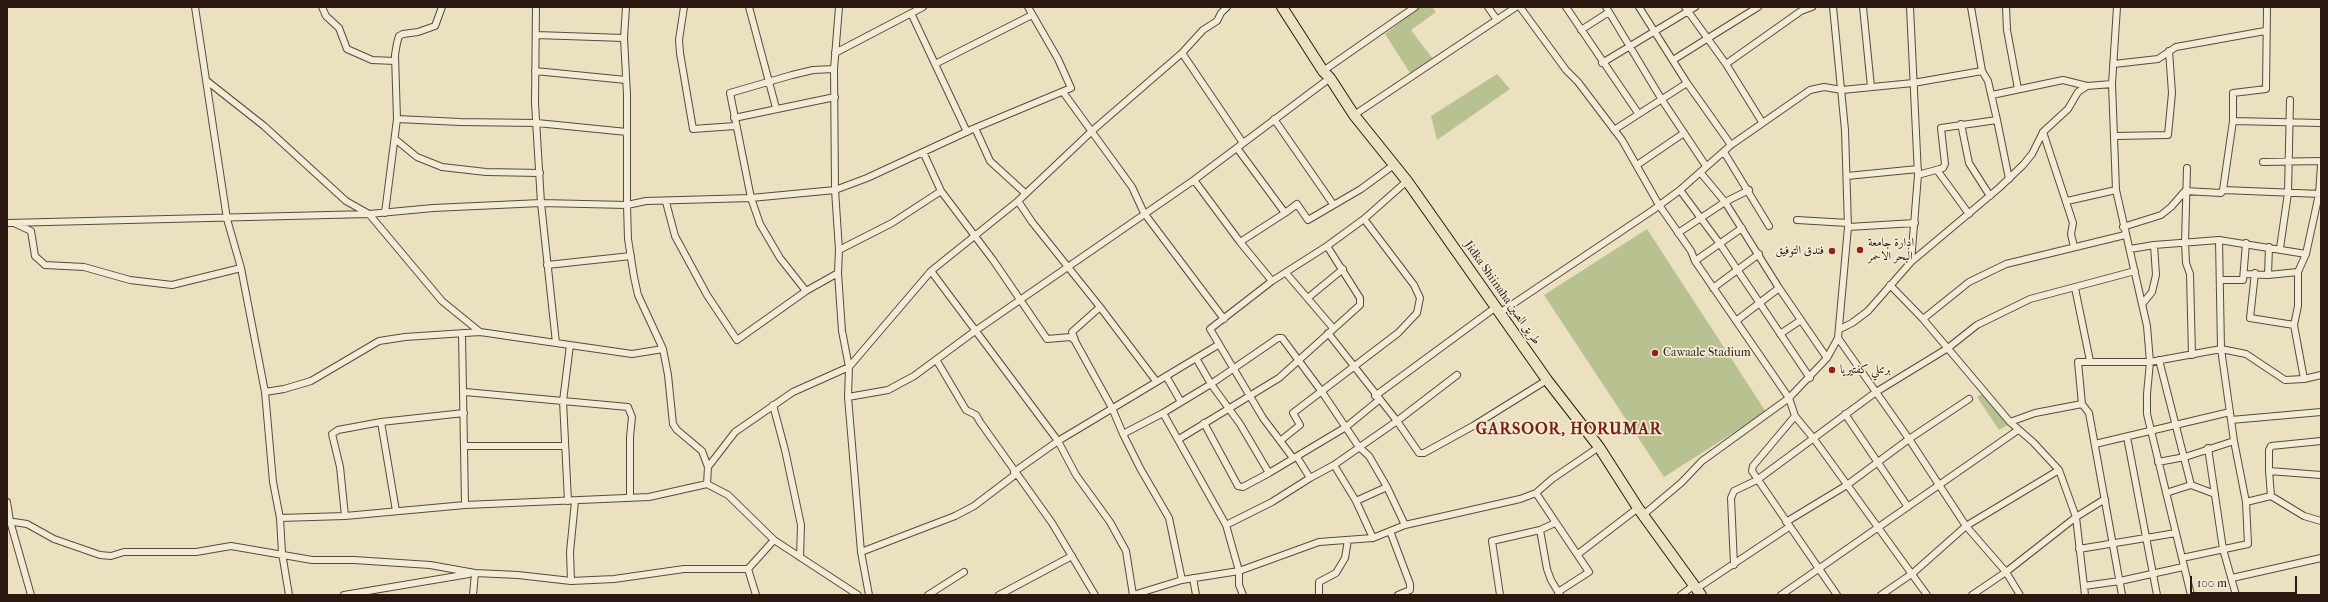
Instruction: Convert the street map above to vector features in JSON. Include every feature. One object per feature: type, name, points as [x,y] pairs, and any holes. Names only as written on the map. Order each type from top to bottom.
[{"type":"main road","name":"Jidka Shiinaha طريق الصين","points":[[1282,7],[1354,115],[1395,164],[1547,380],[1599,447],[1641,512],[1697,590]]},
{"type":"street","points":[[195,7],[227,219],[241,268],[265,392],[273,482],[280,518],[282,553],[289,595]]},
{"type":"street","points":[[322,7],[326,16],[339,28],[349,51],[372,60],[395,61]]},
{"type":"street","points":[[385,213],[397,119],[395,61],[399,36],[435,26],[442,7]]},
{"type":"street","points":[[536,7],[535,71],[541,203],[556,343]]},
{"type":"street","points":[[626,7],[624,38],[627,132],[627,206],[631,256],[638,295],[663,350],[673,424],[677,430],[702,451],[708,467],[707,484]]},
{"type":"street","points":[[684,7],[679,40],[693,129],[735,126]]},
{"type":"street","points":[[748,7],[776,108]]},
{"type":"street","points":[[839,7],[834,69],[835,190],[839,250],[838,274],[842,331],[849,367],[848,397],[861,552],[869,595]]},
{"type":"street","points":[[835,53],[922,7]]},
{"type":"street","points":[[10,223],[178,218],[227,219],[369,214],[433,208],[541,203],[627,206],[646,201],[666,202],[751,198],[835,190],[924,154],[975,128],[1071,88],[1058,59],[1028,7]]},
{"type":"street","points":[[708,467],[731,435],[773,405],[817,380],[849,367],[931,270],[1018,201],[1093,130],[1182,53],[1203,30],[1217,21],[1221,13],[1228,7]]},
{"type":"street","points":[[848,397],[888,390],[937,360],[1019,300],[1194,180],[1274,119],[1327,74],[1416,7]]},
{"type":"street","points":[[1488,7],[1498,20]]},
{"type":"street","points":[[1354,115],[1516,7]]},
{"type":"street","points":[[1520,7],[1566,70],[1578,82],[1614,130],[1695,261],[1789,398],[1795,416],[1814,439],[1877,529],[1913,573],[1927,595]]},
{"type":"street","points":[[1566,7],[1638,113]]},
{"type":"street","points":[[1639,7],[1687,83],[1731,145]]},
{"type":"street","points":[[1602,62],[1654,32],[1687,9],[1695,7]]},
{"type":"street","points":[[1673,60],[1706,38],[1758,7]]},
{"type":"street","points":[[1726,64],[1800,9],[1812,7]]},
{"type":"street","points":[[1578,554],[1681,483],[1702,461],[1789,398],[1810,378],[1827,358],[1838,338],[1848,225],[1842,90],[1834,7]]},
{"type":"street","points":[[1863,7],[1871,87]]},
{"type":"street","points":[[1910,7],[1918,172],[1911,262]]},
{"type":"street","points":[[1971,7],[1982,72],[1988,81],[1992,95],[2009,179]]},
{"type":"street","points":[[2006,7],[2007,30],[2018,90]]},
{"type":"street","points":[[2116,7],[2112,84],[2116,190],[2123,227],[2143,303],[2150,362],[2146,404],[2158,462],[2191,595]]},
{"type":"street","points":[[2223,190],[2233,121],[2233,93],[2266,89],[2265,31],[2267,7]]},
{"type":"street","points":[[1687,9],[1706,38],[1726,64],[1762,122]]},
{"type":"street","points":[[1581,30],[1607,10],[1662,100],[1706,166]]},
{"type":"street","points":[[911,13],[967,132]]},
{"type":"street","points":[[935,64],[1032,15]]},
{"type":"street","points":[[2114,64],[2158,59],[2176,47],[2265,31]]},
{"type":"street","points":[[536,35],[624,38]]},
{"type":"street","points":[[2115,136],[2168,135],[2172,93],[2169,51]]},
{"type":"street","points":[[1182,53],[1243,143]]},
{"type":"street","points":[[806,291],[770,243],[751,198],[735,126],[731,91],[813,70],[834,69]]},
{"type":"street","points":[[535,71],[626,80]]},
{"type":"street","points":[[1204,423],[1238,486],[1243,487],[1346,427],[1377,398],[1498,309],[1659,205],[1680,190],[1731,145],[1762,122],[1816,87],[1842,90],[1913,83],[1982,72]]},
{"type":"street","points":[[1992,95],[2063,80],[2087,86],[2112,84]]},
{"type":"street","points":[[207,81],[269,131],[346,201],[369,214],[442,301],[480,332]]},
{"type":"street","points":[[1614,130],[1638,113],[1662,100],[1687,83]]},
{"type":"street","points":[[1840,329],[1868,311],[1881,299],[1890,284],[1911,262],[2009,179],[2032,154],[2043,132],[2068,109],[2078,92],[2087,86]]},
{"type":"street","points":[[1064,92],[1093,130],[1113,162],[1132,187],[1144,213],[1224,319]]},
{"type":"street","points":[[734,118],[776,108],[835,97]]},
{"type":"street","points":[[2280,248],[2288,193],[2290,100]]},
{"type":"street","points":[[397,119],[537,123],[627,132]]},
{"type":"street","points":[[1274,119],[1333,204]]},
{"type":"street","points":[[1847,176],[1938,170],[1945,164],[1942,128],[1961,124],[1997,120]]},
{"type":"street","points":[[2233,121],[2321,123]]},
{"type":"street","points":[[1961,124],[1969,163],[1990,196]]},
{"type":"street","points":[[975,128],[990,162],[1025,193]]},
{"type":"street","points":[[2043,132],[2073,223],[2071,234],[2074,247]]},
{"type":"street","points":[[1637,165],[1684,133]]},
{"type":"street","points":[[395,139],[417,157],[442,167],[486,172],[540,173]]},
{"type":"street","points":[[1237,148],[1285,213]]},
{"type":"street","points":[[1724,152],[1749,190],[1769,226]]},
{"type":"street","points":[[924,154],[941,191],[975,235],[1047,339],[1071,337],[1075,341]]},
{"type":"street","points":[[2263,162],[2321,161]]},
{"type":"street","points":[[1240,242],[1297,204],[1307,219],[1310,220],[1333,204],[1361,189],[1395,164]]},
{"type":"street","points":[[2304,379],[2294,325],[2298,306],[2298,272],[2306,254],[2320,194],[2321,166]]},
{"type":"street","points":[[2187,168],[2185,192],[2185,243],[2186,263],[2190,274],[2192,355]]},
{"type":"street","points":[[1938,170],[1969,214]]},
{"type":"street","points":[[1700,172],[1725,202],[1779,288],[1827,358]]},
{"type":"street","points":[[1194,180],[1240,242],[1272,281]]},
{"type":"street","points":[[1310,478],[1295,457],[1280,441],[1249,396],[1235,368],[1218,345],[1210,330],[1272,281],[1327,246],[1364,218],[1407,181]]},
{"type":"street","points":[[1680,190],[1720,244],[1810,378]]},
{"type":"street","points":[[1678,233],[1725,202],[1749,190]]},
{"type":"street","points":[[2067,202],[2116,190]]},
{"type":"street","points":[[2123,227],[2161,215],[2185,192],[2222,193],[2223,190],[2320,194]]},
{"type":"street","points":[[839,250],[892,223],[941,191]]},
{"type":"street","points":[[1018,201],[1067,268],[1100,307],[1156,381]]},
{"type":"street","points":[[666,202],[675,236],[707,295],[735,339],[740,340],[806,291],[838,274]]},
{"type":"street","points":[[1280,441],[1300,425],[1293,413],[1322,392],[1412,320],[1417,313],[1419,302],[1414,285],[1364,218]]},
{"type":"street","points":[[1797,220],[1848,225],[1915,223]]},
{"type":"street","points":[[10,223],[31,231],[35,256],[45,265],[84,267],[130,280],[172,285],[241,268]]},
{"type":"street","points":[[1695,261],[1742,228]]},
{"type":"street","points":[[1923,319],[1984,272],[2006,264],[2125,235]]},
{"type":"street","points":[[2130,250],[2154,245],[2219,240],[2280,248],[2306,254]]},
{"type":"street","points":[[2182,558],[2248,544],[2246,502],[2234,441],[2221,349],[2219,240]]},
{"type":"street","points":[[2220,280],[2244,280],[2246,243]]},
{"type":"street","points":[[2143,303],[2152,292],[2156,275],[2154,245]]},
{"type":"street","points":[[1179,439],[1279,378],[1361,302],[1343,269],[1327,246]]},
{"type":"street","points":[[2268,275],[2269,247]]},
{"type":"street","points":[[1713,288],[1759,254]]},
{"type":"street","points":[[547,264],[631,256]]},
{"type":"street","points":[[1309,297],[1343,269]]},
{"type":"street","points":[[931,270],[1058,441],[1076,475],[1110,522],[1126,551],[1134,595],[1182,580],[1239,571],[1301,547],[1319,542],[1373,538],[1405,525],[1520,499],[1536,493],[1552,479],[1599,447]]},
{"type":"street","points":[[1734,565],[1731,498],[1734,491],[1757,480],[1876,392],[1948,348],[1977,325],[2030,299],[2135,271]]},
{"type":"street","points":[[1286,272],[1309,297],[1333,328]]},
{"type":"street","points":[[2244,274],[2268,275],[2298,272]]},
{"type":"street","points":[[2255,274],[2250,318],[2294,325]]},
{"type":"street","points":[[1890,284],[1923,319],[2010,422],[2033,442],[2058,470],[2076,518],[2085,595]]},
{"type":"street","points":[[1736,321],[1779,288]]},
{"type":"street","points":[[2075,288],[2090,361]]},
{"type":"street","points":[[1100,307],[1072,332],[1075,341],[1112,408],[1123,434],[1169,518],[1182,580]]},
{"type":"street","points":[[1780,334],[1801,320]]},
{"type":"street","points":[[265,392],[284,389],[311,381],[379,341],[405,337],[480,332],[632,354],[663,350]]},
{"type":"street","points":[[1328,333],[1377,398],[1397,421],[1418,452],[1424,453],[1510,404],[1547,380]]},
{"type":"street","points":[[462,334],[466,446],[465,505]]},
{"type":"street","points":[[1123,434],[1182,402],[1281,337],[1322,392],[1359,447],[1369,456],[1405,525]]},
{"type":"street","points":[[1838,338],[1909,439],[1966,526],[2006,572],[2020,595]]},
{"type":"street","points":[[568,501],[563,401],[570,345]]},
{"type":"street","points":[[861,552],[955,516],[974,506],[978,500],[1058,441],[1218,345]]},
{"type":"street","points":[[2122,595],[2096,444],[2089,413],[2082,404],[2077,364],[2080,360],[2150,362],[2221,349],[2246,354],[2285,380],[2304,379],[2321,375]]},
{"type":"street","points":[[1196,358],[1211,384],[1229,408],[1269,473]]},
{"type":"street","points":[[937,360],[966,410],[976,415],[1015,473],[1052,523],[1095,595]]},
{"type":"street","points":[[2159,360],[2177,424],[2191,485]]},
{"type":"street","points":[[1226,525],[1272,502],[1334,465],[1397,421],[1457,374]]},
{"type":"street","points":[[1166,376],[1182,402]]},
{"type":"street","points":[[464,392],[623,406],[631,410],[630,498]]},
{"type":"street","points":[[1681,595],[1697,590],[1734,565],[1787,525],[1879,463],[1909,439],[1969,399]]},
{"type":"street","points":[[2010,422],[2035,413],[2082,404]]},
{"type":"street","points":[[773,405],[785,450],[801,525],[800,557]]},
{"type":"street","points":[[2096,444],[2230,412]]},
{"type":"street","points":[[2231,420],[2321,412]]},
{"type":"street","points":[[345,516],[340,467],[332,434],[338,430],[381,422],[464,413]]},
{"type":"street","points":[[1163,413],[1226,525],[1239,571],[1239,585],[1243,595]]},
{"type":"street","points":[[1846,414],[1908,507]]},
{"type":"street","points":[[1795,416],[1753,466],[1752,472],[1787,525],[1837,595]]},
{"type":"street","points":[[381,422],[396,511]]},
{"type":"street","points":[[1781,595],[1820,570],[1939,484],[2018,430]]},
{"type":"street","points":[[2127,437],[2147,538],[2156,595]]},
{"type":"street","points":[[2158,462],[2185,457],[2208,448],[2234,441]]},
{"type":"street","points":[[2271,496],[2269,472],[2269,450],[2271,446],[2321,441]]},
{"type":"street","points":[[466,446],[565,446]]},
{"type":"street","points":[[2208,448],[2223,549],[2236,595]]},
{"type":"street","points":[[1334,465],[1356,501],[1373,538]]},
{"type":"street","points":[[1881,595],[1913,573],[1966,526],[2058,470]]},
{"type":"street","points":[[2269,472],[2321,475]]},
{"type":"street","points":[[280,518],[345,516],[465,505],[649,497],[707,484],[728,495],[774,540],[858,595]]},
{"type":"street","points":[[2166,493],[2191,485],[2215,494]]},
{"type":"street","points":[[1356,501],[1387,488]]},
{"type":"street","points":[[1536,493],[1555,523],[1578,554],[1589,573],[1559,593],[1547,569],[1540,530]]},
{"type":"street","points":[[2246,502],[2271,496],[2304,516],[2321,521]]},
{"type":"street","points":[[1972,595],[2006,572],[2076,518],[2105,499]]},
{"type":"street","points":[[571,581],[570,552],[575,501]]},
{"type":"street","points":[[7,502],[9,521],[31,595]]},
{"type":"street","points":[[9,521],[27,524],[54,539],[100,555],[111,556],[124,552],[196,552],[230,546],[282,553],[312,560],[354,560],[430,565],[475,573],[518,575],[571,581],[614,579],[684,569],[748,569],[774,540]]},
{"type":"street","points":[[1500,595],[1492,541],[1540,530],[1555,523]]},
{"type":"street","points":[[1390,531],[1410,584],[1410,590],[1398,595]]},
{"type":"street","points":[[2079,549],[2176,533]]},
{"type":"street","points":[[1319,595],[1319,582],[1336,573],[1345,558],[1348,540]]},
{"type":"street","points":[[999,595],[1072,556]]},
{"type":"street","points":[[2232,578],[2321,558]]},
{"type":"street","points":[[2084,586],[2153,575],[2183,566]]},
{"type":"street","points":[[748,569],[756,595]]},
{"type":"street","points":[[928,595],[964,572]]},
{"type":"street","points":[[344,595],[475,573]]},
{"type":"street","points":[[473,595],[475,573]]},
{"type":"street","points":[[1193,578],[1196,595]]},
{"type":"green space","points":[[1420,7],[1432,7],[1436,12],[1411,30],[1433,59],[1410,73],[1385,34]]},
{"type":"green space","points":[[1497,74],[1510,89],[1437,140],[1431,116]]},
{"type":"green space","name":"Cawaale Stadium","points":[[1647,229],[1766,412],[1664,477],[1544,295]]},
{"type":"green space","points":[[1984,393],[2010,424],[1999,430],[1977,397]]},
{"type":"place","name":"ادارة جامعة البحر الاحمر","points":[[1860,250]]},
{"type":"place","name":"فندق التوفيق","points":[[1832,251]]},
{"type":"place","name":"Cawaale Stadium","points":[[1655,353]]},
{"type":"place","name":"برتنلي كفتيريا","points":[[1832,370]]},
{"type":"district","name":"GARSOOR, HORUMAR","points":[[1569,430]]}]
